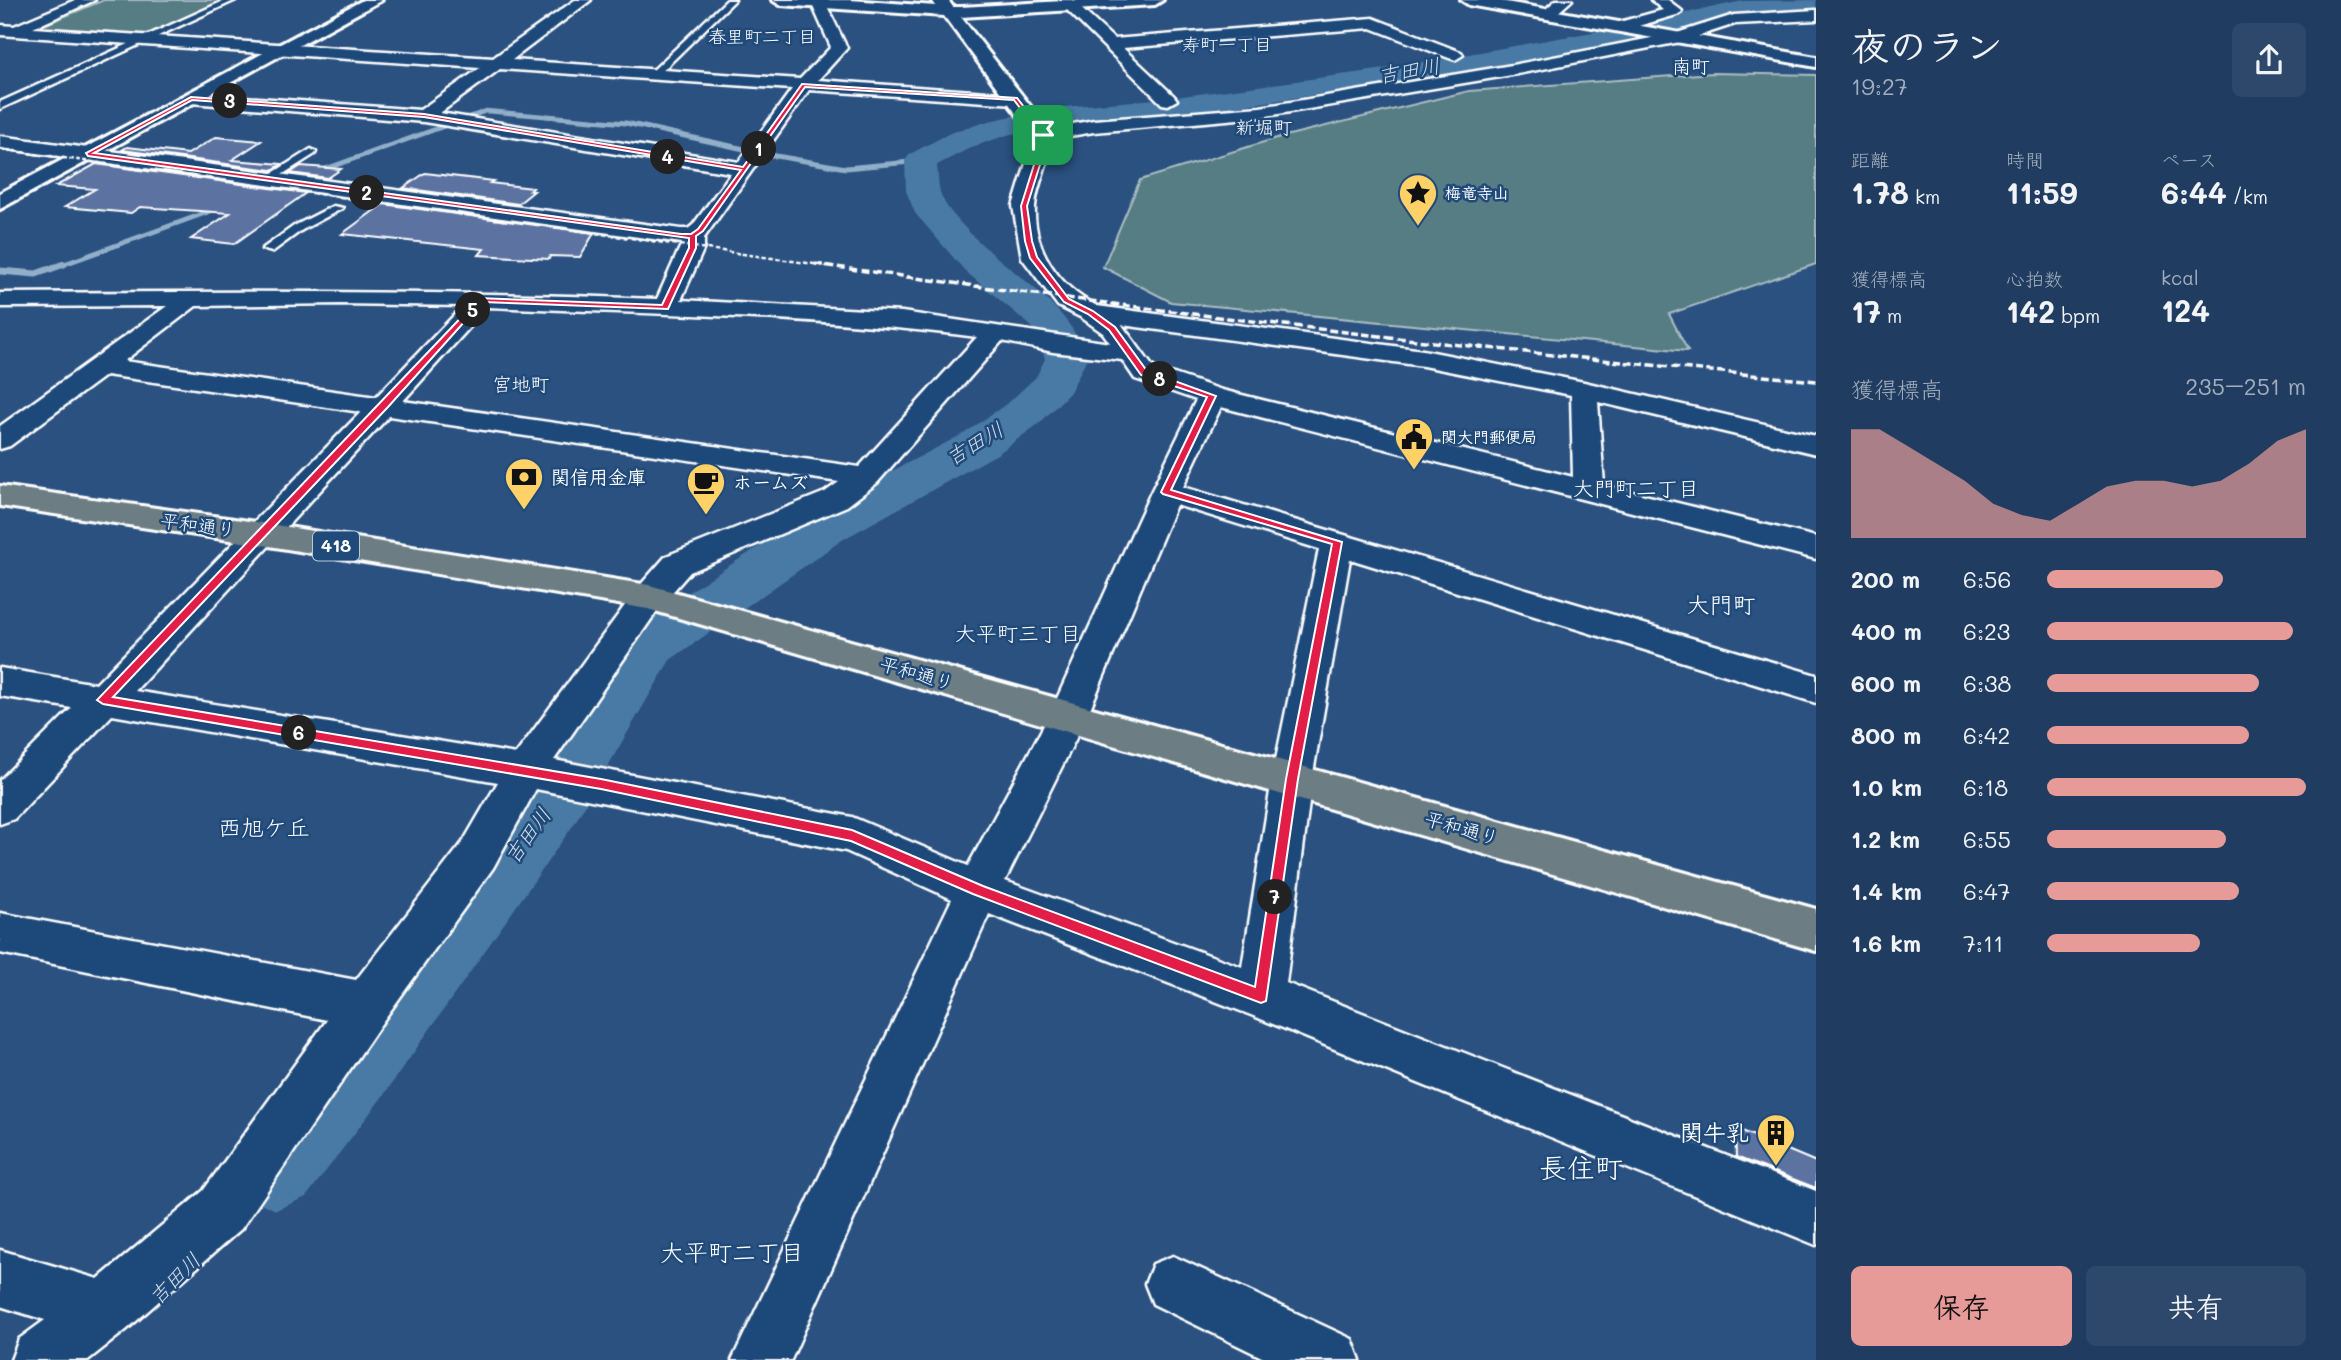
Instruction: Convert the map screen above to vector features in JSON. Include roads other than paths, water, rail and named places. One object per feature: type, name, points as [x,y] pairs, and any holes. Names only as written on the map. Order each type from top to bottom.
[{"type":"highway","name":"平和通り","points":[[0,496],[263,534],[660,600],[1816,930]]},
{"type":"street","points":[[4,32],[88,0]]},
{"type":"street","points":[[0,202],[374,0]]},
{"type":"street","points":[[424,116],[584,0]]},
{"type":"street","points":[[780,0],[944,5],[1155,0]]},
{"type":"street","points":[[1469,0],[1816,62]]},
{"type":"street","points":[[1548,14],[1565,0]]},
{"type":"street","points":[[1658,0],[1675,11]]},
{"type":"street","points":[[1807,0],[1816,1]]},
{"type":"street","points":[[665,308],[690,246],[804,85],[839,47],[818,1]]},
{"type":"street","points":[[1066,3],[1174,100],[1142,103]]},
{"type":"street","points":[[944,5],[1032,118],[1041,152],[1024,206],[1033,258],[1067,301],[1112,328],[1121,353],[1144,373],[1212,396],[1816,548]]},
{"type":"street","points":[[1564,34],[1623,27],[1675,11],[1696,9]]},
{"type":"street","points":[[1794,15],[1816,21]]},
{"type":"street","points":[[4,32],[804,85],[1094,126],[1260,112],[1512,70],[1675,37],[1734,20],[1816,15]]},
{"type":"street","points":[[1109,44],[1378,19],[1462,54],[1428,60]]},
{"type":"street","points":[[191,98],[424,116],[745,169]]},
{"type":"street","points":[[0,142],[681,236],[690,246]]},
{"type":"street","points":[[59,170],[337,208],[690,246]]},
{"type":"street","points":[[0,440],[183,306],[188,299]]},
{"type":"street","points":[[0,300],[480,299],[800,313],[902,320],[996,332],[1053,344],[1121,353]]},
{"type":"street","points":[[0,807],[263,534],[475,308],[480,299]]},
{"type":"street","points":[[1091,313],[1423,358],[1584,390],[1816,445]]},
{"type":"street","points":[[40,1360],[106,1310],[222,1210],[366,1005],[478,855],[531,773],[660,600],[678,564],[836,499],[866,477],[996,332]]},
{"type":"street","points":[[101,366],[866,477]]},
{"type":"street","points":[[1584,390],[1590,491]]},
{"type":"street","points":[[761,1360],[978,890],[1068,716],[1166,492],[1212,396]]},
{"type":"street","points":[[1166,492],[1816,689]]},
{"type":"street","points":[[1261,996],[1292,779],[1337,542]]},
{"type":"street","points":[[0,682],[601,784],[852,835],[978,890],[1261,996],[1816,1219]]},
{"type":"street","points":[[0,933],[366,1005]]},
{"type":"street","points":[[0,1279],[106,1310]]},
{"type":"street","points":[[1174,1284],[1331,1360]]},
{"type":"lane","points":[[0,106],[232,0]]},
{"type":"lane","points":[[653,75],[731,0]]},
{"type":"lane","points":[[283,181],[311,152]]},
{"type":"lane","points":[[268,249],[298,228],[337,208]]},
{"type":"waterway","name":"吉田川","points":[[276,1167],[355,1068],[551,805],[650,645],[824,528],[982,443],[1025,412],[1055,383],[1066,359],[1060,339],[1046,318],[978,263],[932,213],[923,191],[921,161],[961,140],[1000,127],[1052,117],[1168,107],[1378,78],[1610,37],[1743,8],[1816,6]]},
{"type":"waterway","points":[[467,118],[486,111],[567,118]]},
{"type":"waterway","points":[[262,192],[472,116]]},
{"type":"waterway","points":[[547,116],[626,123],[776,156],[846,168],[921,161]]},
{"type":"waterway","points":[[59,266],[219,208]]},
{"type":"waterway","points":[[0,271],[36,274],[64,264]]},
{"type":"railway","points":[[0,149],[828,266]]},
{"type":"railway","points":[[815,264],[1315,328],[1816,381]]},
{"type":"place","name":"梅竜寺山","points":[[1418,227]]},
{"type":"place","name":"関大門郵便局","points":[[1414,471]]},
{"type":"place","name":"関信用金庫","points":[[524,511]]},
{"type":"place","name":"ホームズ","points":[[706,516]]},
{"type":"place","name":"関牛乳","points":[[1776,1167]]},
{"type":"district","name":"春里町二丁目","points":[[762,37]]},
{"type":"district","name":"寿町一丁目","points":[[1227,45]]},
{"type":"district","name":"南町","points":[[1691,66]]},
{"type":"district","name":"新堀町","points":[[1264,127]]},
{"type":"district","name":"宮地町","points":[[521,384]]},
{"type":"district","name":"大門町二丁目","points":[[1636,489]]},
{"type":"district","name":"大門町","points":[[1721,605]]},
{"type":"district","name":"大平町三丁目","points":[[1018,634]]},
{"type":"district","name":"西旭ケ丘","points":[[264,828]]},
{"type":"district","name":"長住町","points":[[1581,1168]]},
{"type":"district","name":"大平町二丁目","points":[[732,1253]]}]
